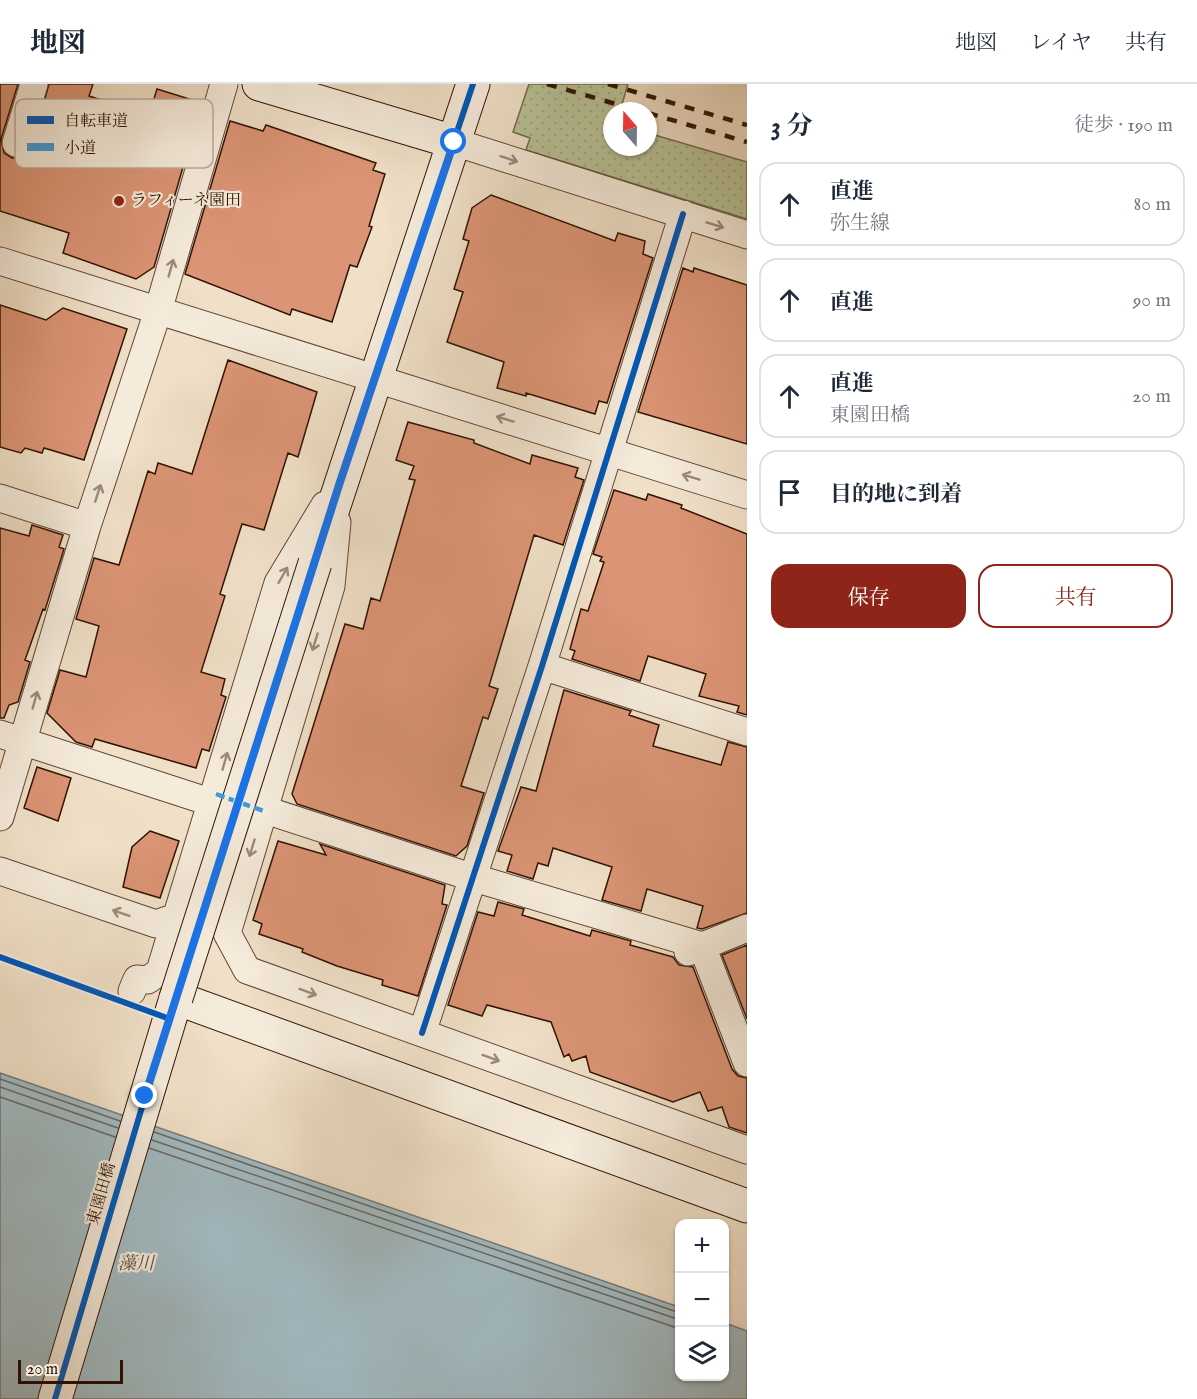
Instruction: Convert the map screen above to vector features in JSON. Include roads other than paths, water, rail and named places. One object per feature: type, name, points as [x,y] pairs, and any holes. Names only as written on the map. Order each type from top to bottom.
[{"type":"street","points":[[29,99],[34,84]]},
{"type":"street","points":[[213,122],[224,84]]},
{"type":"street","points":[[260,84],[454,142],[747,235]]},
{"type":"street","name":"東園田橋","points":[[56,1399],[176,998],[340,482],[473,84]]},
{"type":"street","points":[[0,816],[12,738],[87,526],[158,311],[200,168]]},
{"type":"street","points":[[422,1033],[471,877],[542,666],[682,214]]},
{"type":"street","points":[[0,261],[747,495]]},
{"type":"street","points":[[132,991],[137,980],[148,980],[160,971],[278,583],[340,482]]},
{"type":"street","points":[[227,933],[332,586],[340,482]]},
{"type":"street","points":[[0,498],[87,526]]},
{"type":"street","points":[[542,666],[747,732]]},
{"type":"street","points":[[12,738],[264,811],[695,949],[747,928]]},
{"type":"street","points":[[0,871],[156,924],[176,917],[227,933],[247,970],[747,1150]]},
{"type":"street","points":[[695,949],[747,1064]]},
{"type":"street","points":[[176,998],[747,1206]]},
{"type":"water","name":"藻川","points":[[0,1073],[675,1306],[675,1381],[729,1381],[729,1324],[747,1331],[747,1399],[0,1399]]},
{"type":"railway","points":[[547,84],[609,102]]},
{"type":"railway","points":[[608,84],[747,125]]},
{"type":"railway","points":[[657,116],[747,142]]},
{"type":"place","name":"ラフィーネ園田","points":[[119,201]]}]
